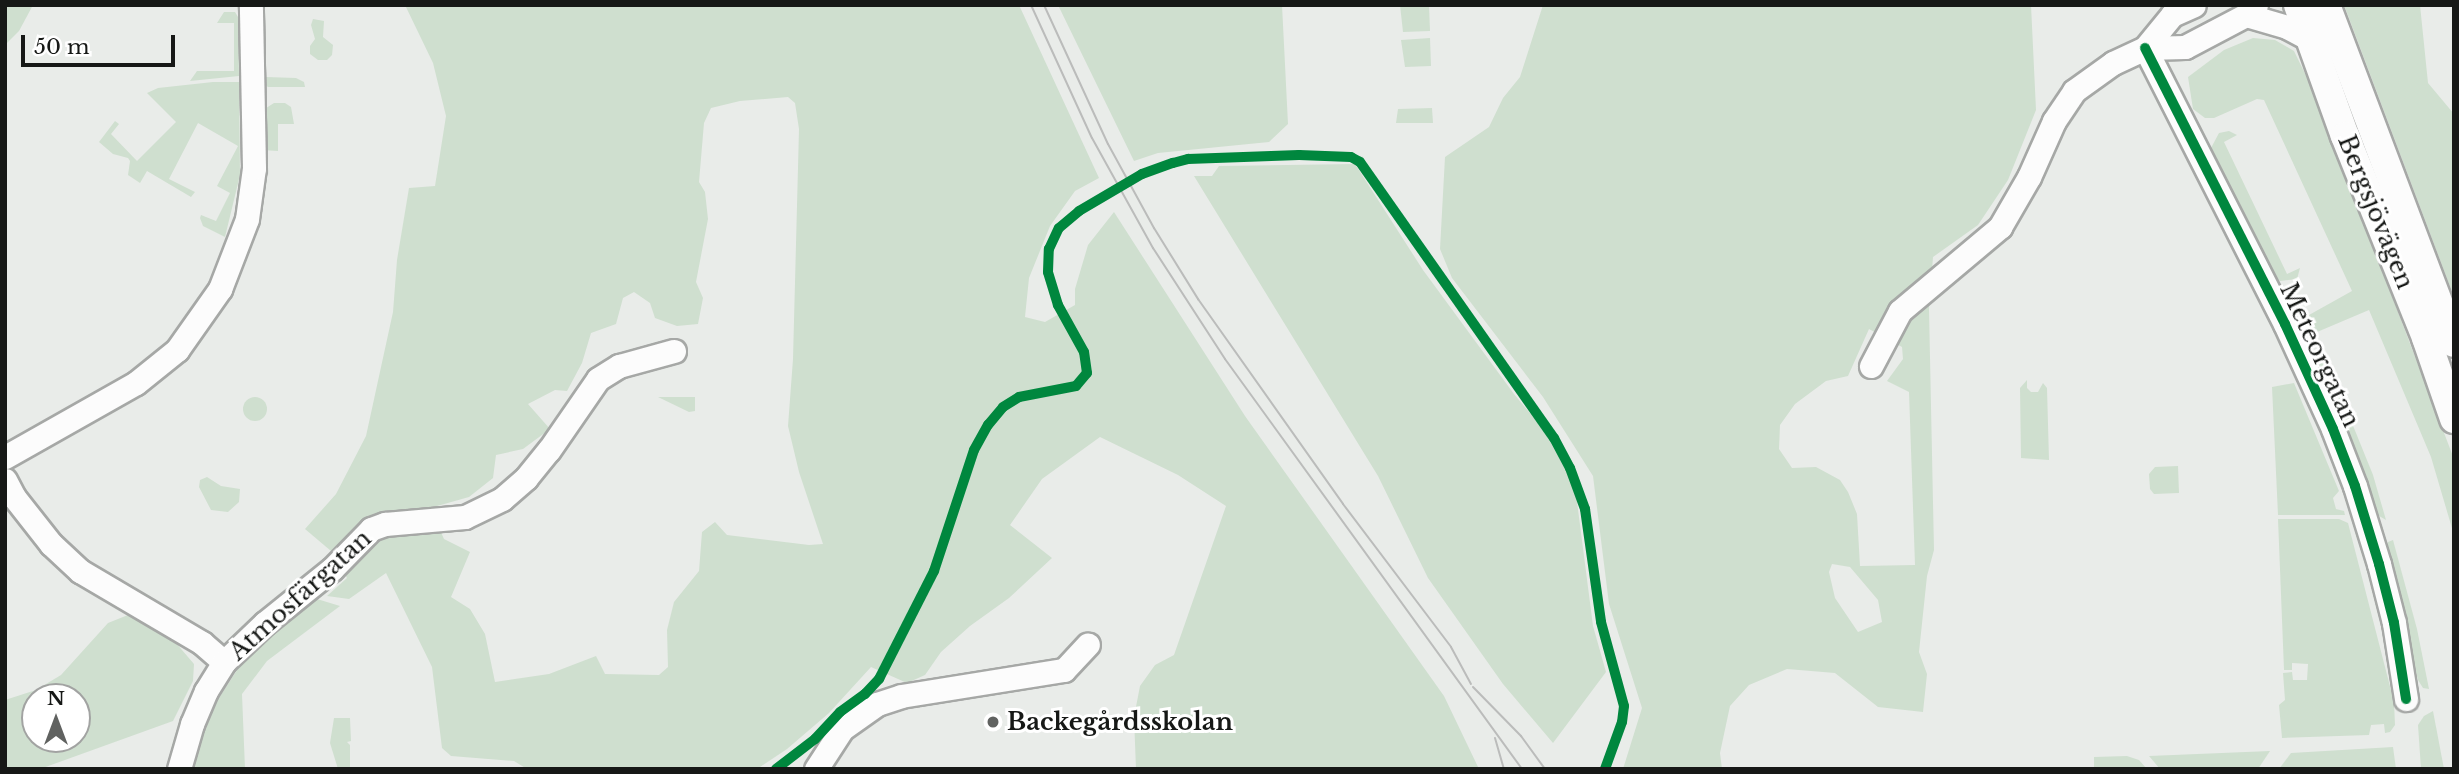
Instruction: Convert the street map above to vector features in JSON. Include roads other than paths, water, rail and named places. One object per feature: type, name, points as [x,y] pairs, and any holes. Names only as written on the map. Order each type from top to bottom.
[{"type":"street","points":[[5,457],[136,383],[177,350],[220,289],[247,219],[254,168],[251,5]]},
{"type":"street","points":[[2145,48],[2172,15],[2194,5]]},
{"type":"street","name":"Bergsjövägen","points":[[2298,5],[2308,37],[2426,338],[2454,419]]},
{"type":"street","name":"Bergsjövägen","points":[[2326,5],[2454,343]]},
{"type":"street","points":[[1871,366],[1900,311],[2000,227],[2029,177],[2054,121],[2074,91],[2113,63],[2145,48],[2185,47],[2251,10],[2308,37]]},
{"type":"street","name":"Meteorgatan","points":[[2145,48],[2285,324],[2333,429],[2355,486],[2379,564],[2394,623],[2406,699]]},
{"type":"street","name":"Atmosfärgatan","points":[[179,769],[197,713],[224,662],[265,622],[332,569],[371,529],[385,524],[465,517],[502,499],[526,478],[550,450],[598,379],[619,366],[674,351]]},
{"type":"street","points":[[5,480],[14,497],[51,544],[80,571],[202,643],[224,662]]},
{"type":"street","points":[[816,769],[842,729],[877,704],[901,696],[1064,670],[1088,644]]},
{"type":"tram line","points":[[1031,5],[1092,138],[1153,248],[1225,359],[1522,769]]},
{"type":"tram line","points":[[1044,5],[1108,144],[1154,228],[1198,299],[1343,504],[1451,647],[1471,684]]},
{"type":"tram line","points":[[1473,687],[1521,736],[1545,769]]},
{"type":"tram line","points":[[1495,738],[1504,769]]},
{"type":"place","name":"Backegårdsskolan","points":[[993,722]]}]
